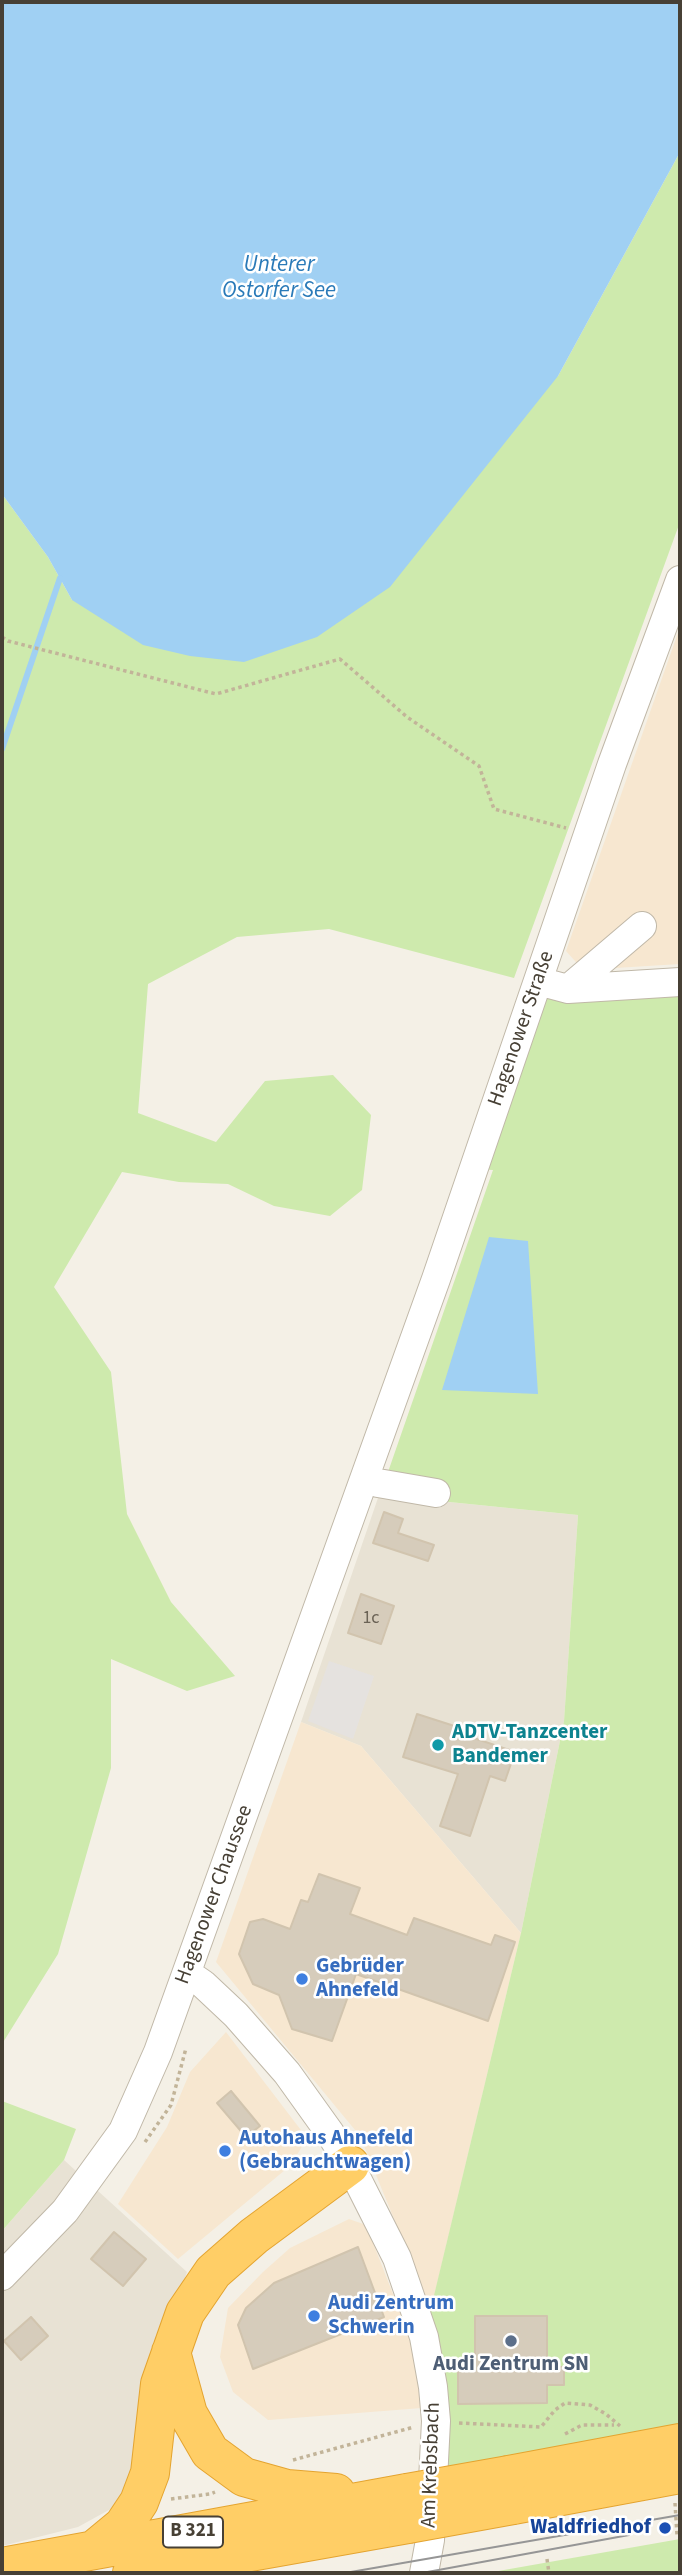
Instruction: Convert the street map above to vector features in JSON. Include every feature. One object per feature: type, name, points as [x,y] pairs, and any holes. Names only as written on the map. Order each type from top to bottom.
[{"type":"highway","points":[[94,2550],[123,2526],[139,2502],[150,2473],[160,2384],[185,2313],[213,2272],[254,2236],[350,2165]]},
{"type":"highway","points":[[171,2350],[188,2414],[210,2452],[244,2477],[287,2489],[400,2505]]},
{"type":"highway","name":"B 321","points":[[511,2490],[680,2443]]},
{"type":"highway","name":"B 321","points":[[2,2567],[94,2550],[400,2505],[511,2490],[680,2474]]},
{"type":"highway","name":"B 321","points":[[132,2573],[400,2505]]},
{"type":"street","name":"Hagenower Straße","points":[[365,1478],[509,1092],[538,981],[680,580]]},
{"type":"street","points":[[568,989],[642,926]]},
{"type":"street","points":[[538,981],[568,989],[680,982]]},
{"type":"street","points":[[365,1478],[378,1483],[436,1493]]},
{"type":"street","name":"Hagenower Chaussee","points":[[2,2276],[65,2211],[123,2131],[158,2052],[365,1478]]},
{"type":"street","name":"Am Krebsbach","points":[[187,1973],[236,2015],[287,2073],[350,2165],[397,2258],[424,2337],[433,2387],[436,2421],[430,2540],[425,2573]]},
{"type":"path","points":[[2,637],[8,641],[216,694],[340,659],[407,717],[478,766],[494,809],[541,820],[588,836]]},
{"type":"path","points":[[436,2421],[541,2427],[555,2410],[565,2403],[590,2405],[620,2426]]},
{"type":"path","points":[[547,2559],[549,2573]]},
{"type":"shaded area","points":[[680,627],[680,964],[583,970],[566,951]]},
{"type":"shaded area","points":[[379,1495],[578,1515],[564,1721],[521,1933],[361,1746],[301,1722]]},
{"type":"shaded area","points":[[329,1661],[374,1676],[353,1739],[308,1721]]},
{"type":"shaded area","points":[[301,1722],[361,1746],[521,1933],[431,2309],[360,2136],[216,1962]]},
{"type":"shaded area","name":"Autohaus Ahnefeld (Gebrauchtwagen)","points":[[226,2032],[307,2138],[291,2165],[178,2259],[118,2204],[167,2127],[190,2072]]},
{"type":"shaded area","points":[[64,2160],[187,2272],[156,2363],[127,2500],[78,2527],[2,2546],[2,2231]]},
{"type":"shaded area","name":"Audi Zentrum Schwerin","points":[[349,2219],[366,2225],[420,2363],[422,2408],[268,2420],[233,2392],[220,2357],[228,2308],[290,2248]]},
{"type":"green space","points":[[680,152],[680,522],[514,978],[329,929],[237,937],[148,984],[138,1113],[216,1142],[265,1081],[333,1075],[371,1115],[362,1190],[330,1216],[274,1206],[228,1184],[179,1182],[122,1172],[54,1287],[111,1372],[127,1514],[171,1602],[235,1676],[187,1691],[111,1659],[111,1768],[58,1954],[2,2044],[2,494],[48,557],[72,600],[558,376]]},
{"type":"green space","points":[[538,981],[680,982],[680,2443],[439,2487],[424,2337],[521,1933],[564,1721],[578,1515],[380,1495],[493,1170],[474,1169]]},
{"type":"green space","points":[[2,2101],[76,2129],[64,2160],[2,2231]]},
{"type":"green space","points":[[680,2539],[680,2573],[487,2573]]},
{"type":"water","name":"Unterer Ostorfer See","points":[[2,2],[680,2],[680,152],[558,376],[390,587],[317,637],[244,662],[190,656],[143,645],[72,600],[48,557],[2,494]]},
{"type":"water","points":[[489,1237],[528,1241],[538,1394],[442,1390]]},
{"type":"building","points":[[384,1512],[403,1519],[398,1533],[434,1545],[428,1561],[373,1543]]},
{"type":"building","points":[[361,1594],[394,1606],[381,1644],[348,1633]]},
{"type":"building","points":[[417,1714],[473,1732],[471,1737],[515,1752],[505,1781],[490,1776],[470,1836],[440,1826],[458,1774],[403,1757]]},
{"type":"building","name":"Gebrüder Ahnefeld","points":[[319,1874],[360,1888],[350,1914],[407,1935],[414,1918],[491,1945],[495,1935],[515,1942],[488,2021],[356,1974],[332,2041],[292,2029],[279,1995],[253,1984],[239,1954],[250,1922],[263,1919],[290,1929],[301,1900],[308,1902]]},
{"type":"building","points":[[231,2091],[260,2126],[246,2137],[217,2103]]},
{"type":"building","points":[[114,2232],[146,2259],[123,2286],[91,2259]]},
{"type":"building","points":[[358,2247],[384,2317],[253,2369],[238,2325],[246,2308],[274,2283]]},
{"type":"building","name":"Audi Zentrum SN","points":[[475,2316],[547,2316],[547,2367],[564,2367],[564,2385],[547,2385],[547,2403],[458,2404],[458,2368],[475,2368]]},
{"type":"building","points":[[31,2317],[48,2336],[21,2360],[4,2341]]},
{"type":"waterway","points":[[2,749],[60,578]]},
{"type":"tram line","points":[[345,2573],[680,2515]]},
{"type":"tram line","points":[[422,2573],[629,2535]]},
{"type":"place","name":"ADTV-Tanzcenter Bandemer","points":[[438,1745]]},
{"type":"place","name":"Gebrüder Ahnefeld","points":[[302,1979]]},
{"type":"place","name":"Autohaus Ahnefeld (Gebrauchtwagen)","points":[[225,2151]]},
{"type":"place","name":"Audi Zentrum Schwerin","points":[[314,2316]]},
{"type":"place","name":"Audi Zentrum SN","points":[[511,2341]]},
{"type":"place","name":"Waldfriedhof","points":[[665,2528]]}]
